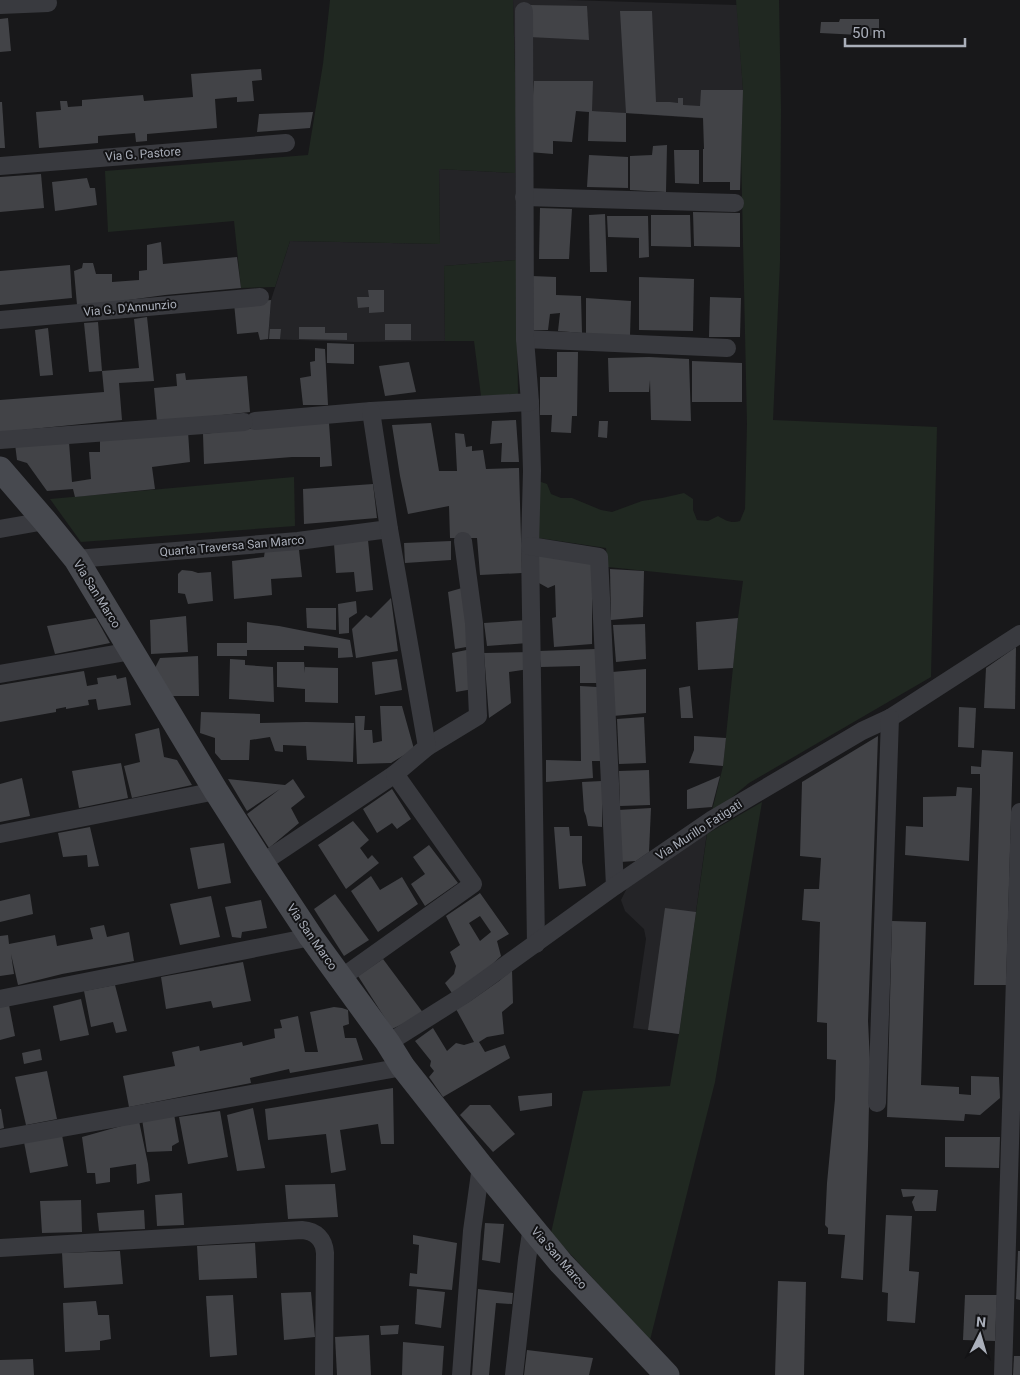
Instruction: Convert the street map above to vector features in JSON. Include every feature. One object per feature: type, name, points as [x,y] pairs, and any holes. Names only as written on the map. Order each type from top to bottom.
[{"type":"main road","name":"Via San Marco","points":[[0,469],[76,559],[216,791],[262,863],[311,937],[388,1043],[403,1067],[561,1263],[667,1375]]},
{"type":"street","points":[[0,5],[48,2]]},
{"type":"street","points":[[524,11],[525,339],[530,402],[532,471],[530,546],[536,944]]},
{"type":"street","name":"Via G. Pastore","points":[[0,166],[286,143]]},
{"type":"street","points":[[524,197],[735,203]]},
{"type":"street","name":"Via G. D'Annunzio","points":[[0,320],[260,297]]},
{"type":"street","points":[[525,339],[727,348]]},
{"type":"street","points":[[0,440],[371,411],[530,402]]},
{"type":"street","points":[[371,411],[427,747]]},
{"type":"street","points":[[0,529],[45,521]]},
{"type":"street","name":"Quarta Traversa San Marco","points":[[76,559],[298,541],[389,528]]},
{"type":"street","points":[[262,863],[395,774],[427,747],[478,716],[474,623],[463,542]]},
{"type":"street","points":[[530,546],[599,558],[614,886]]},
{"type":"street","name":"Via Murillo Fatigati","points":[[388,1043],[464,995],[614,886],[713,819],[862,731],[890,718],[1020,634]]},
{"type":"street","points":[[0,674],[132,651]]},
{"type":"street","points":[[877,1102],[890,718]]},
{"type":"street","points":[[341,978],[473,884],[395,774]]},
{"type":"street","points":[[0,834],[216,791]]},
{"type":"street","points":[[1003,1375],[1020,812]]},
{"type":"street","points":[[0,999],[311,937]]},
{"type":"street","points":[[0,1139],[403,1067]]},
{"type":"street","points":[[460,1375],[472,1231],[481,1166]]},
{"type":"street","points":[[514,1375],[532,1227]]},
{"type":"street","points":[[0,1248],[302,1230],[314,1233],[322,1241],[325,1253],[324,1374]]},
{"type":"shaded area","points":[[330,0],[513,0],[516,109],[515,173],[439,169],[440,244],[290,241],[275,287],[241,288],[234,221],[108,232],[105,171],[308,155],[323,64]]},
{"type":"shaded area","points":[[513,0],[737,5],[743,90],[742,121],[592,111],[516,109]]},
{"type":"shaded area","points":[[736,0],[779,0],[781,109],[780,262],[773,420],[937,427],[931,677],[749,783],[711,815],[723,766],[743,581],[608,567],[606,548],[539,538],[538,481],[547,484],[551,494],[561,498],[572,498],[601,510],[612,512],[642,501],[684,493],[693,499],[693,510],[697,520],[708,521],[718,516],[728,521],[737,522],[740,521],[745,509],[747,424],[741,151],[743,90]]},
{"type":"shaded area","points":[[439,169],[515,173],[516,260],[444,266],[445,341],[356,342],[268,339],[271,300],[290,241],[440,244]]},
{"type":"shaded area","points":[[516,260],[518,394],[481,396],[474,341],[445,341],[444,266]]},
{"type":"shaded area","points":[[294,477],[295,526],[81,542],[50,499]]},
{"type":"shaded area","points":[[762,802],[715,1082],[650,1340],[551,1233],[583,1091],[670,1086],[707,834]]},
{"type":"shaded area","points":[[707,832],[679,1034],[633,1028],[646,939],[644,929],[625,911],[621,900],[628,886]]},
{"type":"building","points":[[530,5],[587,6],[589,40],[529,37]]},
{"type":"building","points":[[620,11],[652,11],[656,102],[678,103],[678,98],[683,98],[683,105],[700,106],[701,90],[743,90],[740,190],[730,190],[730,182],[703,182],[703,118],[626,113]]},
{"type":"building","points":[[8,18],[11,51],[0,52],[0,19]]},
{"type":"building","points":[[840,19],[879,19],[879,36],[820,33],[821,22],[839,22]]},
{"type":"building","points":[[261,69],[262,80],[252,81],[254,101],[237,102],[237,97],[215,99],[217,128],[147,134],[147,141],[136,142],[135,133],[98,136],[98,143],[39,148],[36,112],[61,110],[60,101],[67,101],[68,107],[82,106],[82,100],[143,95],[144,101],[193,97],[191,74]]},
{"type":"building","points":[[534,81],[593,81],[592,111],[626,113],[626,142],[588,141],[589,112],[576,111],[572,142],[553,141],[553,154],[529,152]]},
{"type":"building","points":[[0,102],[2,102],[5,148],[0,148]]},
{"type":"building","points":[[313,112],[310,128],[257,132],[259,114]]},
{"type":"building","points":[[667,145],[666,192],[630,190],[630,156],[652,155],[653,146]]},
{"type":"building","points":[[674,150],[699,150],[699,184],[675,183]]},
{"type":"building","points":[[589,155],[628,157],[628,188],[587,187]]},
{"type":"building","points":[[41,174],[44,208],[0,212],[0,177]]},
{"type":"building","points":[[87,178],[90,188],[95,188],[97,205],[55,211],[52,182]]},
{"type":"building","points":[[540,208],[572,209],[569,259],[539,259]]},
{"type":"building","points":[[693,212],[740,213],[740,247],[694,246]]},
{"type":"building","points":[[605,214],[607,272],[590,272],[589,215]]},
{"type":"building","points":[[651,215],[690,215],[691,247],[651,246]]},
{"type":"building","points":[[607,216],[648,216],[649,257],[639,258],[639,238],[608,237]]},
{"type":"building","points":[[161,242],[163,264],[237,257],[241,288],[77,305],[74,271],[82,268],[83,263],[93,263],[96,274],[112,274],[112,282],[139,280],[139,271],[147,270],[147,245]]},
{"type":"building","points":[[70,265],[72,298],[0,305],[0,271]]},
{"type":"building","points":[[532,276],[556,277],[556,295],[581,296],[582,333],[558,331],[560,313],[550,314],[548,330],[530,330]]},
{"type":"building","points":[[639,277],[694,279],[693,331],[639,330]]},
{"type":"building","points":[[368,290],[384,290],[384,312],[369,313],[369,307],[358,308],[357,297],[369,297]]},
{"type":"building","points":[[710,297],[741,298],[740,337],[709,337]]},
{"type":"building","points":[[586,298],[631,301],[630,336],[586,335]]},
{"type":"building","points":[[271,300],[268,339],[260,340],[258,332],[237,334],[234,303]]},
{"type":"building","points":[[147,317],[154,381],[119,383],[122,420],[12,431],[0,434],[0,400],[104,392],[102,371],[139,368],[134,319]]},
{"type":"building","points":[[98,322],[102,371],[89,372],[84,323]]},
{"type":"building","points":[[385,324],[411,324],[411,340],[385,340]]},
{"type":"building","points":[[299,327],[325,327],[325,333],[347,333],[347,340],[299,339]]},
{"type":"building","points":[[48,328],[53,375],[40,376],[35,330]]},
{"type":"building","points":[[270,329],[281,329],[280,339],[269,339]]},
{"type":"building","points":[[327,343],[354,344],[354,364],[327,363]]},
{"type":"building","points":[[315,348],[325,349],[328,405],[303,405],[300,378],[311,376],[310,362],[315,361]]},
{"type":"building","points":[[557,352],[578,352],[577,416],[572,416],[571,433],[551,432],[552,415],[540,415],[540,377],[557,377]]},
{"type":"building","points":[[649,357],[689,359],[691,421],[651,420],[650,380],[649,392],[609,392],[608,358]]},
{"type":"building","points":[[692,361],[742,363],[742,402],[692,402]]},
{"type":"building","points":[[409,362],[416,392],[385,396],[379,366]]},
{"type":"building","points":[[185,373],[186,380],[247,376],[250,412],[157,422],[154,388],[177,386],[176,374]]},
{"type":"building","points":[[516,420],[519,462],[501,462],[502,443],[490,444],[492,421]]},
{"type":"building","points":[[599,421],[608,421],[607,438],[598,437]]},
{"type":"building","points":[[329,423],[332,466],[320,467],[320,457],[292,457],[204,464],[203,434]]},
{"type":"building","points":[[431,423],[439,471],[457,471],[455,433],[464,434],[466,447],[472,446],[472,451],[483,450],[486,469],[519,468],[522,573],[480,575],[477,538],[450,538],[449,506],[408,514],[392,425]]},
{"type":"building","points":[[188,431],[190,462],[152,467],[155,489],[75,497],[73,489],[47,491],[27,463],[17,460],[15,444],[69,442],[72,482],[91,479],[89,452],[100,452],[100,440]]},
{"type":"building","points":[[373,484],[377,518],[304,524],[303,489]]},
{"type":"building","points":[[368,540],[373,590],[356,592],[354,572],[336,573],[334,544]]},
{"type":"building","points":[[298,541],[302,577],[271,579],[272,595],[234,599],[232,561],[264,557],[266,543]]},
{"type":"building","points":[[451,541],[451,560],[405,563],[404,543]]},
{"type":"building","points":[[536,555],[592,564],[592,644],[554,647],[552,618],[556,617],[555,585],[548,588],[539,583]]},
{"type":"building","points":[[610,569],[644,571],[643,617],[611,620]]},
{"type":"building","points":[[182,570],[198,573],[211,572],[213,601],[188,604],[185,594],[178,593],[178,574]]},
{"type":"building","points":[[462,588],[472,646],[455,649],[448,592]]},
{"type":"building","points":[[391,598],[398,651],[356,658],[352,629],[366,615],[371,618]]},
{"type":"building","points":[[356,601],[357,613],[349,618],[349,633],[339,634],[338,604]]},
{"type":"building","points":[[306,608],[336,608],[336,630],[307,628]]},
{"type":"building","points":[[186,616],[188,652],[151,654],[150,620]]},
{"type":"building","points":[[96,618],[110,643],[55,654],[47,626]]},
{"type":"building","points":[[738,618],[733,668],[698,670],[696,622]]},
{"type":"building","points":[[528,620],[528,643],[487,646],[484,623]]},
{"type":"building","points":[[247,622],[279,626],[350,640],[353,657],[338,658],[338,648],[304,646],[304,650],[247,650],[247,656],[217,656],[217,643],[247,643]]},
{"type":"building","points":[[645,624],[646,659],[616,662],[613,625]]},
{"type":"building","points":[[1016,647],[1015,709],[984,708],[986,668]]},
{"type":"building","points":[[471,649],[473,689],[456,692],[452,653]]},
{"type":"building","points":[[596,649],[597,683],[580,683],[580,666],[541,667],[539,651]]},
{"type":"building","points":[[531,652],[529,669],[509,672],[511,703],[489,718],[484,653]]},
{"type":"building","points":[[198,656],[199,696],[172,696],[155,668],[160,658]]},
{"type":"building","points":[[230,659],[245,660],[245,665],[273,667],[274,702],[229,699]]},
{"type":"building","points":[[397,659],[402,690],[375,695],[372,662]]},
{"type":"building","points":[[277,662],[304,662],[305,673],[305,667],[338,668],[338,703],[305,702],[305,689],[277,687]]},
{"type":"building","points":[[646,669],[646,713],[613,716],[612,672]]},
{"type":"building","points":[[84,671],[87,686],[98,684],[97,678],[116,675],[117,679],[126,677],[131,705],[98,710],[96,699],[88,700],[89,705],[66,709],[66,707],[56,709],[56,712],[0,722],[0,685]]},
{"type":"building","points":[[580,686],[597,687],[602,761],[592,761],[593,778],[546,782],[546,760],[581,761]]},
{"type":"building","points":[[690,686],[693,718],[681,718],[679,688]]},
{"type":"building","points":[[380,706],[402,706],[414,749],[391,763],[357,764],[355,716],[365,716],[364,730],[372,730],[373,743],[382,741]]},
{"type":"building","points":[[959,707],[976,708],[974,748],[958,747]]},
{"type":"building","points":[[201,712],[260,714],[260,723],[354,723],[353,762],[307,760],[306,746],[283,745],[283,752],[275,751],[270,737],[250,740],[249,760],[221,760],[215,753],[215,738],[200,733]]},
{"type":"building","points":[[644,717],[646,763],[619,764],[617,719]]},
{"type":"building","points":[[159,728],[164,757],[177,760],[192,785],[132,798],[124,766],[140,762],[135,734]]},
{"type":"building","points":[[694,736],[726,738],[723,766],[689,763],[694,750]]},
{"type":"building","points":[[878,736],[868,1021],[870,1062],[863,1280],[841,1278],[845,1235],[828,1234],[828,1228],[825,1225],[835,1099],[836,1060],[827,1059],[827,1023],[817,1022],[820,922],[802,920],[804,889],[819,889],[821,858],[800,856],[802,782]]},
{"type":"building","points":[[982,750],[1013,752],[1006,985],[974,985],[980,774],[971,774],[971,766],[981,767]]},
{"type":"building","points":[[121,763],[128,798],[79,808],[72,771]]},
{"type":"building","points":[[649,770],[650,805],[620,806],[619,771]]},
{"type":"building","points":[[720,776],[712,807],[687,809],[687,790]]},
{"type":"building","points":[[22,778],[30,816],[0,822],[0,784]]},
{"type":"building","points":[[228,779],[285,785],[293,779],[305,797],[291,808],[299,823],[269,848],[247,814],[280,789],[247,811]]},
{"type":"building","points":[[602,781],[602,827],[588,826],[584,811],[582,782]]},
{"type":"building","points":[[957,787],[972,788],[969,861],[905,855],[906,826],[923,827],[923,797],[956,796]]},
{"type":"building","points":[[392,789],[411,819],[397,829],[392,823],[377,833],[363,809]]},
{"type":"building","points":[[651,808],[649,852],[636,861],[620,862],[618,810]]},
{"type":"building","points":[[353,821],[369,840],[360,848],[368,859],[372,855],[379,863],[346,889],[318,845]]},
{"type":"building","points":[[90,827],[99,866],[88,867],[87,855],[63,857],[58,833]]},
{"type":"building","points":[[554,827],[569,827],[570,836],[582,836],[582,862],[586,886],[559,889]]},
{"type":"building","points":[[224,843],[231,883],[198,889],[190,848]]},
{"type":"building","points":[[429,845],[458,883],[425,906],[411,884],[425,874],[413,857]]},
{"type":"building","points":[[371,876],[380,890],[402,877],[418,904],[378,932],[351,891]]},
{"type":"building","points":[[480,893],[509,934],[497,941],[501,956],[454,996],[445,983],[454,974],[456,966],[450,952],[460,945],[446,916]],"holes":[[[480,916],[491,932],[480,941],[469,923]]]},
{"type":"building","points":[[30,894],[33,914],[0,922],[0,901]]},
{"type":"building","points":[[335,894],[369,940],[344,956],[314,909]]},
{"type":"building","points":[[211,896],[220,937],[180,945],[170,904]]},
{"type":"building","points":[[261,900],[267,928],[242,932],[241,938],[232,937],[225,907]]},
{"type":"building","points":[[665,908],[696,912],[679,1034],[648,1030]]},
{"type":"building","points":[[892,921],[926,922],[921,1085],[959,1087],[959,1094],[971,1095],[971,1076],[999,1077],[1000,1098],[980,1115],[965,1114],[964,1121],[887,1117]]},
{"type":"building","points":[[104,925],[107,937],[129,932],[134,961],[62,974],[18,985],[11,954],[14,974],[0,976],[0,936],[8,935],[9,944],[55,935],[57,946],[93,939],[90,928]]},
{"type":"building","points":[[383,959],[424,1014],[392,1029],[358,976]]},
{"type":"building","points":[[243,962],[251,1001],[213,1008],[211,1001],[166,1009],[161,977]]},
{"type":"building","points":[[512,970],[513,1003],[502,1012],[504,1034],[487,1037],[479,1042],[485,1052],[505,1045],[510,1058],[443,1097],[429,1077],[434,1071],[430,1066],[431,1061],[415,1041],[433,1028],[447,1051],[456,1043],[464,1045],[474,1042],[456,1009],[469,1002]]},
{"type":"building","points":[[115,985],[127,1031],[116,1033],[113,1022],[91,1027],[84,991]]},
{"type":"building","points":[[81,999],[89,1035],[60,1041],[53,1006]]},
{"type":"building","points":[[9,1005],[15,1036],[0,1040],[0,1007]]},
{"type":"building","points":[[334,1007],[348,1010],[349,1024],[343,1026],[345,1038],[356,1038],[363,1060],[290,1073],[289,1069],[250,1078],[251,1083],[129,1107],[123,1076],[175,1066],[172,1052],[199,1046],[200,1051],[242,1042],[243,1046],[275,1038],[274,1029],[282,1028],[280,1020],[298,1016],[305,1052],[318,1052],[310,1012]]},
{"type":"building","points":[[40,1049],[42,1060],[24,1064],[22,1053]]},
{"type":"building","points":[[47,1071],[57,1119],[26,1125],[15,1077]]},
{"type":"building","points":[[393,1088],[394,1144],[381,1144],[378,1124],[340,1130],[346,1170],[331,1173],[326,1134],[268,1140],[265,1109]]},
{"type":"building","points":[[552,1093],[552,1106],[520,1111],[518,1096]]},
{"type":"building","points":[[470,1105],[490,1105],[515,1134],[493,1152],[460,1115]]},
{"type":"building","points":[[253,1108],[265,1168],[237,1171],[227,1115]]},
{"type":"building","points":[[0,1109],[4,1128],[0,1129]]},
{"type":"building","points":[[220,1111],[228,1157],[188,1164],[179,1117]]},
{"type":"building","points":[[174,1114],[179,1142],[172,1146],[172,1151],[147,1152],[142,1119]]},
{"type":"building","points":[[139,1121],[150,1181],[137,1184],[136,1164],[110,1168],[110,1182],[96,1184],[95,1173],[87,1173],[82,1137]]},
{"type":"building","points":[[62,1135],[68,1166],[30,1173],[24,1142]]},
{"type":"building","points":[[945,1137],[1000,1137],[999,1168],[945,1167]]},
{"type":"building","points":[[335,1184],[338,1217],[288,1219],[285,1185]]},
{"type":"building","points":[[901,1189],[938,1190],[936,1211],[915,1211],[912,1202],[915,1196],[903,1197]]},
{"type":"building","points":[[182,1193],[184,1225],[157,1226],[155,1195]]},
{"type":"building","points":[[81,1200],[82,1232],[42,1233],[40,1201]]},
{"type":"building","points":[[144,1210],[145,1229],[99,1231],[97,1213]]},
{"type":"building","points":[[886,1215],[912,1216],[909,1271],[919,1272],[915,1323],[887,1321],[888,1293],[882,1292]]},
{"type":"building","points":[[485,1223],[504,1224],[500,1263],[482,1260]]},
{"type":"building","points":[[413,1235],[457,1243],[452,1290],[409,1286],[410,1273],[417,1274],[419,1245],[413,1244]]},
{"type":"building","points":[[255,1243],[257,1278],[199,1280],[197,1246]]},
{"type":"building","points":[[120,1251],[123,1284],[64,1288],[62,1253]]},
{"type":"building","points":[[1018,1251],[1020,1251],[1020,1300],[1016,1299]]},
{"type":"building","points":[[778,1281],[806,1282],[804,1375],[775,1375]]},
{"type":"building","points":[[417,1289],[445,1292],[441,1328],[415,1324]]},
{"type":"building","points":[[478,1289],[513,1293],[512,1304],[496,1303],[489,1375],[472,1375]]},
{"type":"building","points":[[311,1292],[315,1337],[284,1340],[281,1293]]},
{"type":"building","points":[[233,1295],[237,1355],[210,1357],[206,1296]]},
{"type":"building","points":[[965,1295],[997,1295],[995,1341],[963,1340]]},
{"type":"building","points":[[96,1301],[98,1315],[109,1315],[111,1339],[100,1341],[100,1350],[65,1352],[63,1303]]},
{"type":"building","points":[[399,1325],[398,1334],[381,1335],[380,1326]]},
{"type":"building","points":[[369,1335],[371,1375],[337,1375],[335,1337]]},
{"type":"building","points":[[403,1342],[444,1346],[442,1375],[402,1375]]},
{"type":"building","points":[[527,1350],[593,1358],[589,1375],[524,1375]]},
{"type":"building","points":[[1014,1356],[1020,1356],[1020,1375],[1013,1375]]},
{"type":"building","points":[[33,1359],[34,1375],[0,1375],[0,1360]]}]
